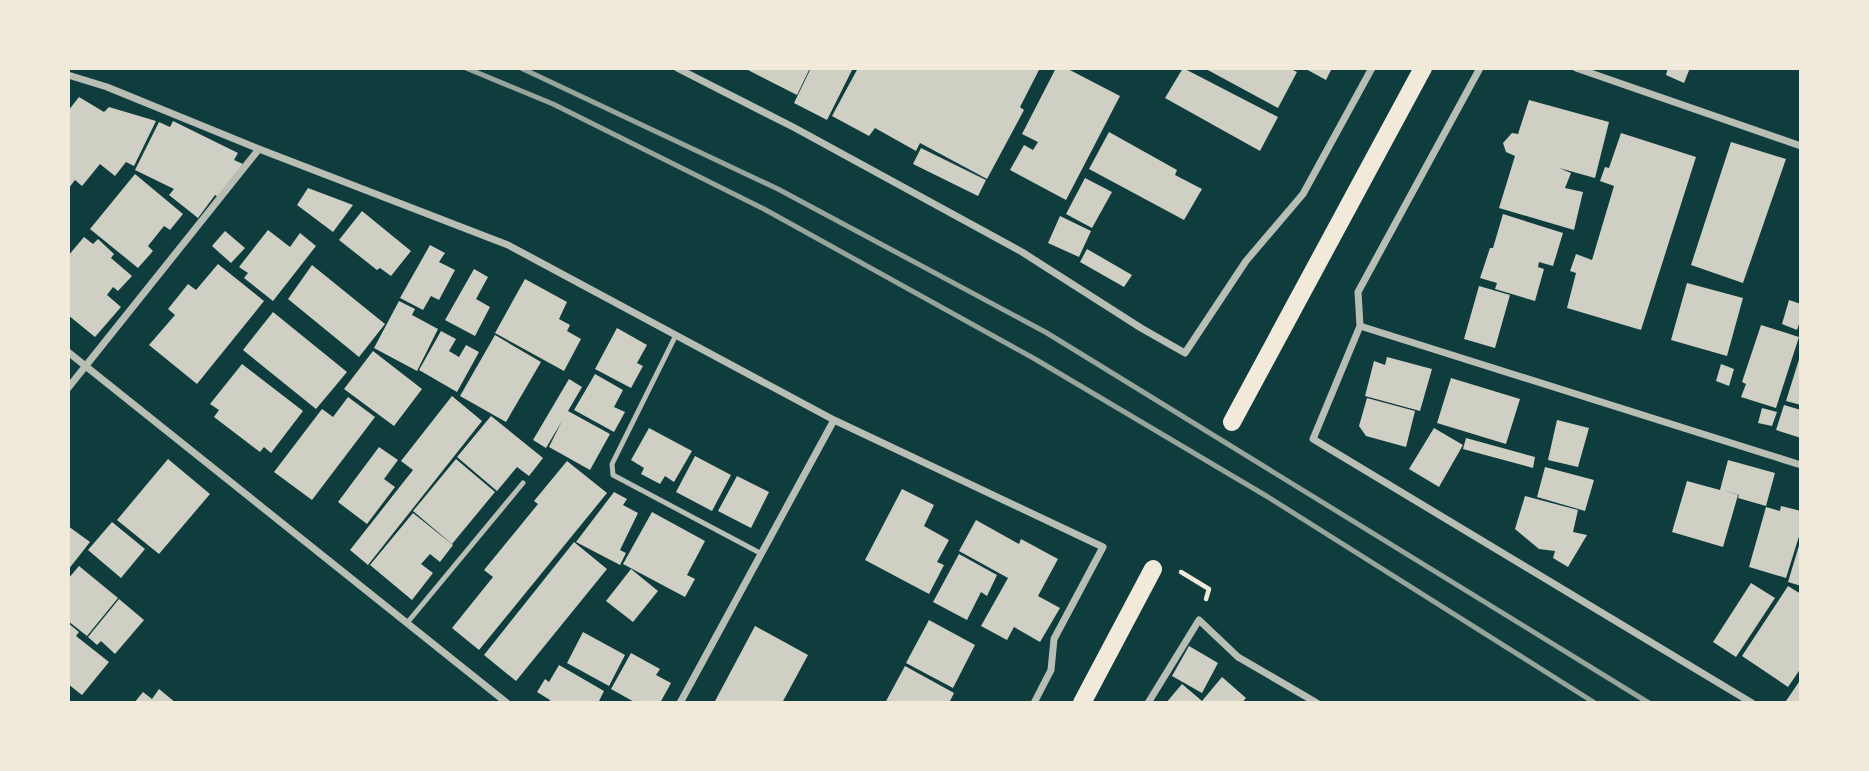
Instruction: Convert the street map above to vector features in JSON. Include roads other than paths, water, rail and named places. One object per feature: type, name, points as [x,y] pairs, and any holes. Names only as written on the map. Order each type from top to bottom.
[{"type":"main road","points":[[1232,422],[1423,68]]},
{"type":"main road","points":[[1082,703],[1153,569]]},
{"type":"street","points":[[677,68],[795,128],[1022,252],[1185,353],[1246,261],[1303,194],[1372,68]]},
{"type":"street","points":[[1480,68],[1358,292],[1360,326],[1313,439],[1752,703]]},
{"type":"street","points":[[1576,68],[1801,146]]},
{"type":"street","points":[[68,75],[107,87],[508,245],[834,420],[1103,547],[1054,639],[1051,670],[1034,703]]},
{"type":"street","points":[[68,388],[259,149]]},
{"type":"street","points":[[1360,326],[1801,465]]},
{"type":"street","points":[[68,352],[507,703]]},
{"type":"street","points":[[680,703],[834,420]]},
{"type":"street","points":[[1148,703],[1199,620],[1238,657],[1317,703]]},
{"type":"lane","points":[[676,334],[612,464],[613,475],[760,553]]},
{"type":"lane","points":[[407,623],[523,483]]},
{"type":"railway","points":[[466,68],[553,104],[764,209],[1035,359],[1268,497],[1595,703]]},
{"type":"railway","points":[[521,68],[778,189],[1047,333],[1649,703]]}]
